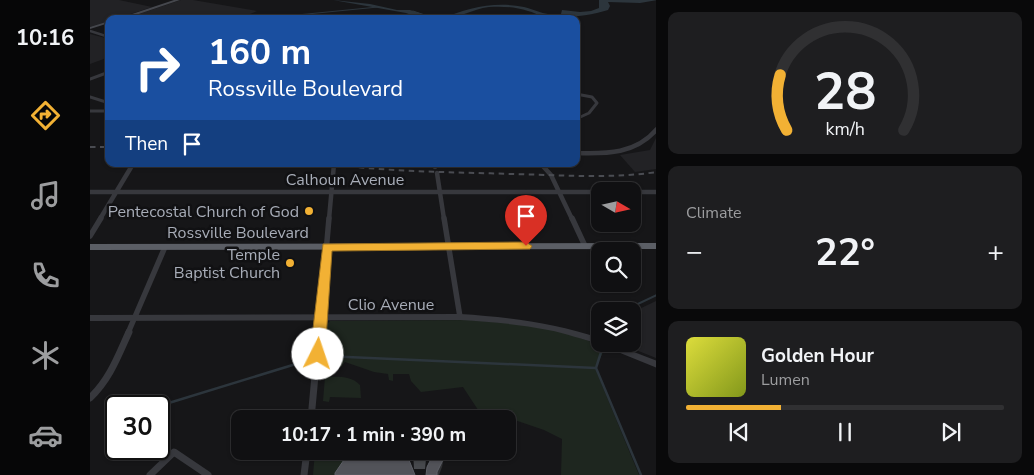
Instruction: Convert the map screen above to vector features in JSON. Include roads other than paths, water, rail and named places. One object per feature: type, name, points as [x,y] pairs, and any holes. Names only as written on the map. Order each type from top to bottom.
[{"type":"highway","name":"Rossville Boulevard","points":[[90,247],[656,246]]},
{"type":"main road","points":[[131,15],[178,0]]},
{"type":"main road","points":[[90,30],[105,24]]},
{"type":"street","points":[[90,30],[105,36]]},
{"type":"street","points":[[90,79],[105,73]]},
{"type":"street","points":[[580,95],[592,97],[597,103],[589,113],[580,117]]},
{"type":"street","points":[[90,97],[105,102]]},
{"type":"street","points":[[90,111],[105,111]]},
{"type":"street","points":[[580,153],[612,153],[629,150],[651,138],[656,129]]},
{"type":"street","points":[[90,236],[131,167]]},
{"type":"street","points":[[312,410],[334,167]]},
{"type":"street","points":[[544,167],[551,175],[560,192],[585,246]]},
{"type":"street","points":[[437,174],[460,317]]},
{"type":"street","name":"Calhoun Avenue","points":[[90,192],[591,192]]},
{"type":"street","points":[[641,192],[656,192]]},
{"type":"street","points":[[92,394],[110,375],[165,247]]},
{"type":"street","name":"Clio Avenue","points":[[90,318],[460,317],[542,324],[570,330],[591,338]]},
{"type":"street","points":[[625,352],[656,365]]},
{"type":"street","points":[[150,475],[174,452],[208,475]]},
{"type":"street","points":[[304,475],[306,460]]},
{"type":"waterway","points":[[297,15],[378,7]]},
{"type":"waterway","points":[[413,11],[425,15]]},
{"type":"waterway","points":[[256,15],[297,15]]},
{"type":"waterway","points":[[641,303],[656,295]]},
{"type":"waterway","points":[[596,368],[601,352]]},
{"type":"waterway","points":[[325,356],[596,368]]},
{"type":"waterway","points":[[170,403],[309,360]]},
{"type":"waterway","points":[[596,368],[641,475]]},
{"type":"railway","points":[[90,147],[105,147]]},
{"type":"railway","points":[[352,167],[567,176],[603,176],[656,172]]},
{"type":"place","name":"Pentecostal Church of God","points":[[309,211]]},
{"type":"place","name":"Temple Baptist Church","points":[[290,263]]}]
